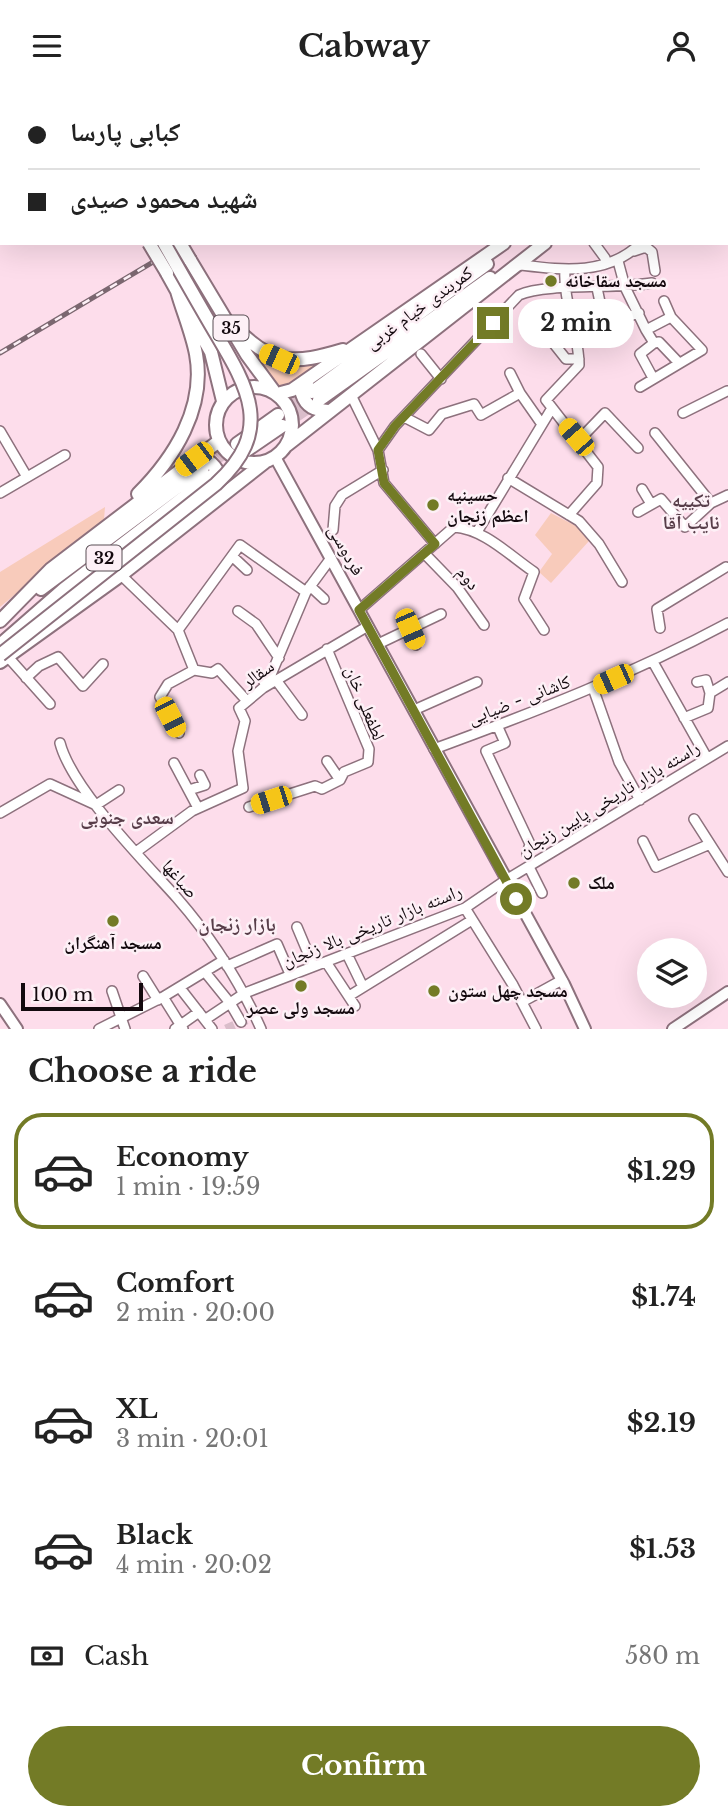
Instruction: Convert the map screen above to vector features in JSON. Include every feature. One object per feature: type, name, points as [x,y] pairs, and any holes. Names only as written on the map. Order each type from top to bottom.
[{"type":"highway","name":"35","points":[[150,245],[211,352],[223,401]]},
{"type":"highway","points":[[3,658],[216,484],[235,464],[244,448],[252,418],[247,389],[165,245]]},
{"type":"highway","name":"35","points":[[181,245],[247,355],[276,393]]},
{"type":"highway","points":[[270,459],[254,463],[233,458],[219,441],[215,421],[223,401],[231,393],[253,386],[276,393],[292,390],[498,245]]},
{"type":"highway","name":"کمربندی خیام غربی","points":[[509,245],[316,396],[534,245]]},
{"type":"highway","points":[[3,658],[121,575],[543,245]]},
{"type":"highway","points":[[103,529],[165,463],[190,419],[197,368],[177,291]]},
{"type":"highway","points":[[224,315],[260,351],[282,360],[305,360],[357,345]]},
{"type":"highway","points":[[310,377],[303,387],[305,402],[314,409],[328,411]]},
{"type":"highway","points":[[276,393],[292,418],[286,445]]},
{"type":"highway","points":[[241,448],[280,420]]},
{"type":"highway","points":[[0,622],[51,569],[103,529],[203,467],[219,441]]},
{"type":"highway","points":[[203,467],[207,460],[219,474],[220,492],[215,500]]},
{"type":"highway","name":"32","points":[[0,622],[50,581],[203,467]]},
{"type":"highway","name":"32","points":[[0,645],[203,467]]},
{"type":"main road","name":"فردوسی","points":[[270,459],[331,558],[562,980],[585,1029]]},
{"type":"main road","points":[[673,1029],[728,992]]},
{"type":"main road","points":[[0,1004],[17,1029]]},
{"type":"street","points":[[595,245],[605,258]]},
{"type":"street","points":[[520,265],[565,270],[601,267],[618,261],[638,245]]},
{"type":"street","points":[[632,251],[646,247],[652,252],[655,271]]},
{"type":"street","points":[[618,261],[625,288],[654,343]]},
{"type":"street","points":[[565,270],[564,290],[579,346],[579,365],[546,400],[580,439],[598,467],[597,483],[569,515]]},
{"type":"street","points":[[378,450],[404,417],[519,295],[536,290],[625,288],[652,283]]},
{"type":"street","points":[[597,288],[604,321],[598,326]]},
{"type":"street","points":[[640,387],[702,350],[671,317],[664,301]]},
{"type":"street","points":[[620,319],[639,313]]},
{"type":"street","points":[[646,330],[671,317]]},
{"type":"street","points":[[535,320],[566,359],[579,359]]},
{"type":"street","points":[[653,378],[640,354],[654,343],[659,342],[679,363]]},
{"type":"street","points":[[421,354],[440,379]]},
{"type":"street","points":[[510,373],[541,423]]},
{"type":"street","points":[[683,412],[727,391]]},
{"type":"street","points":[[404,417],[429,430],[442,414],[474,404],[481,415],[520,393]]},
{"type":"street","points":[[351,395],[378,450],[384,483],[435,544]]},
{"type":"street","points":[[477,532],[552,408]]},
{"type":"street","points":[[580,439],[605,413],[638,448]]},
{"type":"street","points":[[0,432],[27,477]]},
{"type":"street","points":[[655,433],[712,503]]},
{"type":"street","points":[[0,493],[65,455]]},
{"type":"street","points":[[333,530],[335,506],[341,495],[383,470]]},
{"type":"street","points":[[508,478],[579,521],[599,544],[622,582]]},
{"type":"street","points":[[642,489],[651,505]]},
{"type":"street","points":[[638,512],[662,499],[685,527],[712,503],[728,495]]},
{"type":"street","points":[[359,610],[454,527],[477,532],[534,572],[524,599],[544,630]]},
{"type":"street","points":[[178,630],[240,545],[324,599]]},
{"type":"street","name":"دوم","points":[[424,553],[457,587],[484,625]]},
{"type":"street","points":[[232,556],[247,570]]},
{"type":"street","points":[[263,688],[279,658],[308,589],[331,558]]},
{"type":"street","points":[[660,628],[657,609],[726,567]]},
{"type":"street","points":[[121,575],[178,630],[194,670]]},
{"type":"street","points":[[238,611],[256,624],[279,658]]},
{"type":"street","points":[[378,644],[441,614]]},
{"type":"street","name":"کاشانی - ضیایی","points":[[434,748],[593,688],[728,623]]},
{"type":"street","name":"سقالر","points":[[198,808],[243,788],[238,751],[245,721],[239,708],[263,688],[368,626]]},
{"type":"street","points":[[410,629],[416,645]]},
{"type":"street","name":"لطفعلی خان","points":[[249,807],[315,786],[322,789],[340,780],[344,772],[368,762],[369,749],[327,649]]},
{"type":"street","points":[[26,678],[38,666],[58,657],[83,685],[103,664]]},
{"type":"street","points":[[3,658],[50,704]]},
{"type":"street","points":[[653,661],[706,758]]},
{"type":"street","points":[[179,733],[160,697],[168,684],[194,670],[212,673],[218,669],[247,701]]},
{"type":"street","points":[[276,680],[302,715]]},
{"type":"street","points":[[684,718],[708,708],[710,693],[706,680],[697,682]]},
{"type":"street","points":[[414,710],[477,682]]},
{"type":"street","points":[[710,693],[728,682]]},
{"type":"street","points":[[593,688],[619,762],[640,800]]},
{"type":"street","points":[[497,725],[505,743],[486,751],[530,844],[527,854]]},
{"type":"street","points":[[60,743],[96,805]]},
{"type":"street","name":"راسته بازار تاریخی پایین زنجان","points":[[506,880],[728,746]]},
{"type":"street","points":[[327,761],[340,780]]},
{"type":"street","points":[[136,852],[198,808],[174,763]]},
{"type":"street","points":[[188,790],[205,785],[200,775]]},
{"type":"street","points":[[0,813],[50,784],[96,805]]},
{"type":"street","points":[[96,805],[119,790]]},
{"type":"street","name":"صباغها","points":[[96,805],[178,899],[226,963],[245,993],[261,1029]]},
{"type":"street","points":[[694,819],[727,867]]},
{"type":"street","points":[[643,841],[656,867],[710,844]]},
{"type":"street","points":[[529,867],[542,893]]},
{"type":"street","name":"راسته بازار تاریخی بالا زنجان","points":[[175,1029],[245,993],[465,908],[506,880]]},
{"type":"street","points":[[465,908],[536,1029]]},
{"type":"street","points":[[349,996],[472,920]]},
{"type":"street","points":[[298,927],[313,965]]},
{"type":"street","points":[[99,1029],[123,1024],[205,972],[276,944],[290,974]]},
{"type":"street","points":[[347,954],[363,987]]},
{"type":"street","points":[[326,962],[355,1006]]},
{"type":"street","points":[[205,972],[230,1003],[241,1022]]},
{"type":"street","points":[[143,975],[183,1029]]},
{"type":"street","points":[[522,1002],[562,980]]},
{"type":"street","points":[[180,988],[212,1029]]},
{"type":"street","points":[[112,991],[123,1024]]},
{"type":"shaded area","points":[[244,345],[256,352],[334,356],[291,386],[277,389]]},
{"type":"shaded area","points":[[105,507],[104,520],[0,607],[0,572]]},
{"type":"shaded area","points":[[551,513],[576,526],[589,541],[551,583],[539,572],[552,554],[535,535]]},
{"type":"tunnel","points":[[278,415],[312,392]]},
{"type":"tunnel","points":[[282,426],[319,400]]},
{"type":"tunnel","points":[[203,468],[237,444]]},
{"type":"tunnel","points":[[226,1029],[255,1016]]},
{"type":"railway","points":[[0,353],[182,245]]},
{"type":"place","name":"مسجد سقاخانه","points":[[551,281]]},
{"type":"place","name":"حسینیه اعظم زنجان","points":[[433,505]]},
{"type":"place","name":"ملک","points":[[574,883]]},
{"type":"place","name":"مسجد آهنگران","points":[[113,921]]},
{"type":"place","name":"مسجد ولی عصر","points":[[301,986]]},
{"type":"place","name":"مسجد چهل ستون","points":[[434,991]]},
{"type":"district","name":"تکییه نایب آقا","points":[[691,511]]},
{"type":"district","name":"سعدی جنوبی","points":[[127,817]]},
{"type":"district","name":"بازار زنجان","points":[[237,924]]},
{"type":"route","points":[[493,323],[395,426],[378,450],[384,483],[435,544],[359,610],[516,899]]}]
